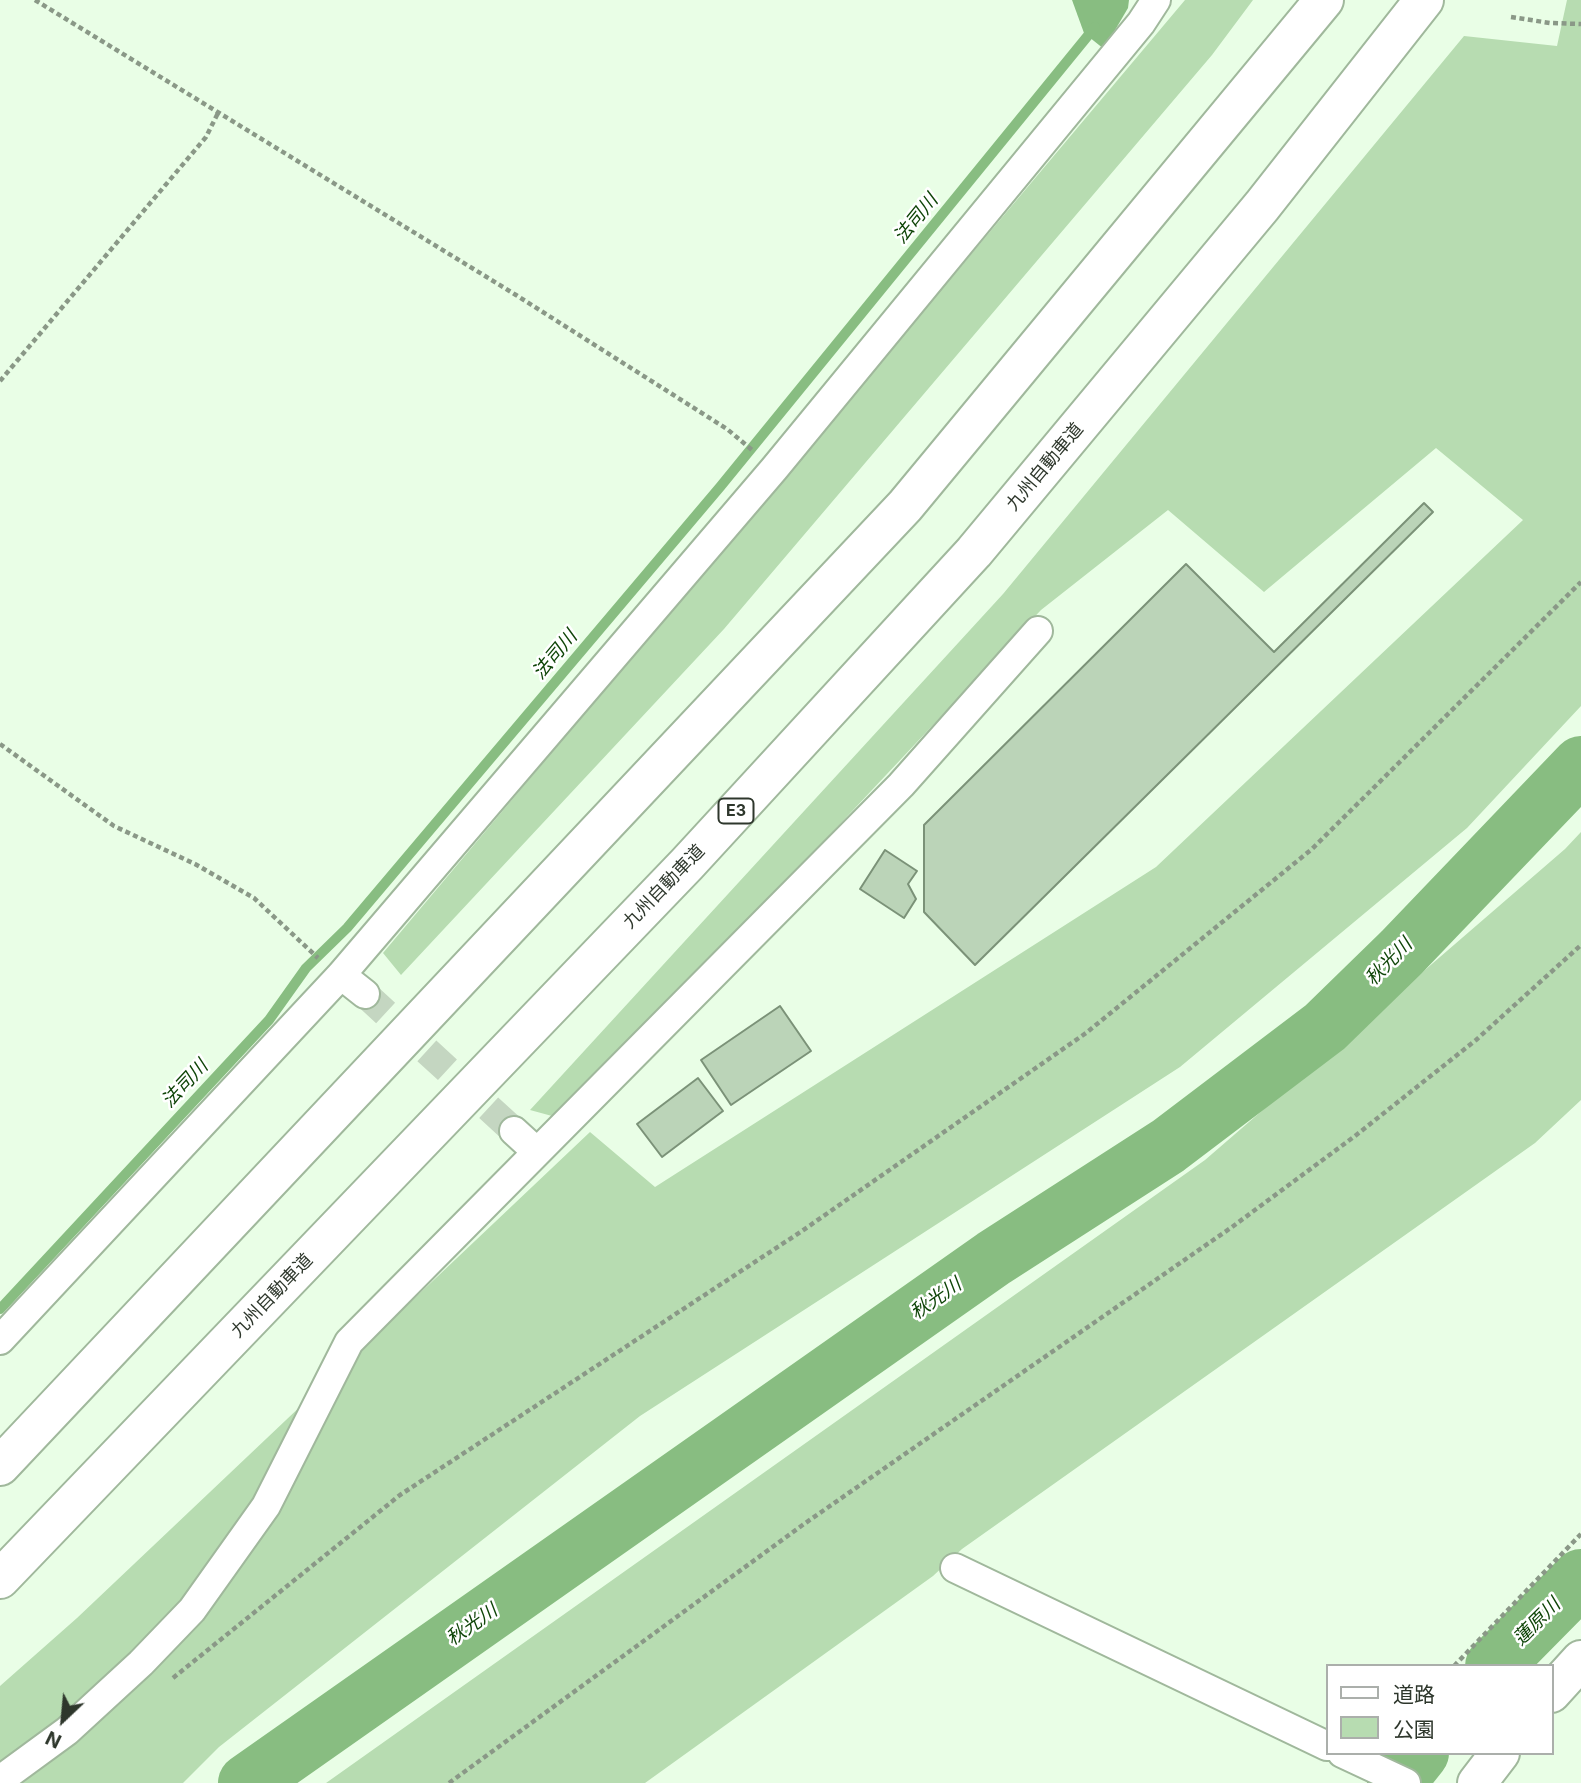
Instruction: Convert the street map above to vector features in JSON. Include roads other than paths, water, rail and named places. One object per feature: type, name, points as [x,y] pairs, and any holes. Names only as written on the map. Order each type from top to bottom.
[{"type":"main road","points":[[0,1466],[905,506],[1324,0]]},
{"type":"main road","name":"九州自動車道","points":[[0,1578],[677,874],[974,552],[1262,206],[1424,0]]},
{"type":"main road","points":[[1553,1691],[1581,1660]]},
{"type":"main road","points":[[1478,1783],[1499,1755]]},
{"type":"street","points":[[0,1340],[341,975],[774,469],[1141,23],[1156,0]]},
{"type":"street","points":[[0,1780],[67,1731],[192,1610],[266,1506],[349,1342],[901,785],[1038,631]]},
{"type":"street","points":[[341,975],[365,994]]},
{"type":"street","points":[[514,1131],[537,1152]]},
{"type":"street","points":[[955,1568],[1326,1746]]},
{"type":"street","points":[[1346,1755],[1406,1783]]},
{"type":"waterway","name":"法司川","points":[[0,1309],[269,1020],[306,968],[347,928],[720,487],[1095,27]]},
{"type":"waterway","name":"秋光川","points":[[247,1783],[994,1258],[1168,1146],[1325,1027],[1402,952],[1581,765]]},
{"type":"waterway","name":"蓮原川","points":[[1496,1664],[1581,1578]]},
{"type":"waterway","name":"蓮原川","points":[[1396,1783],[1418,1755]]},
{"type":"tunnel","points":[[365,994],[514,1131]]}]
